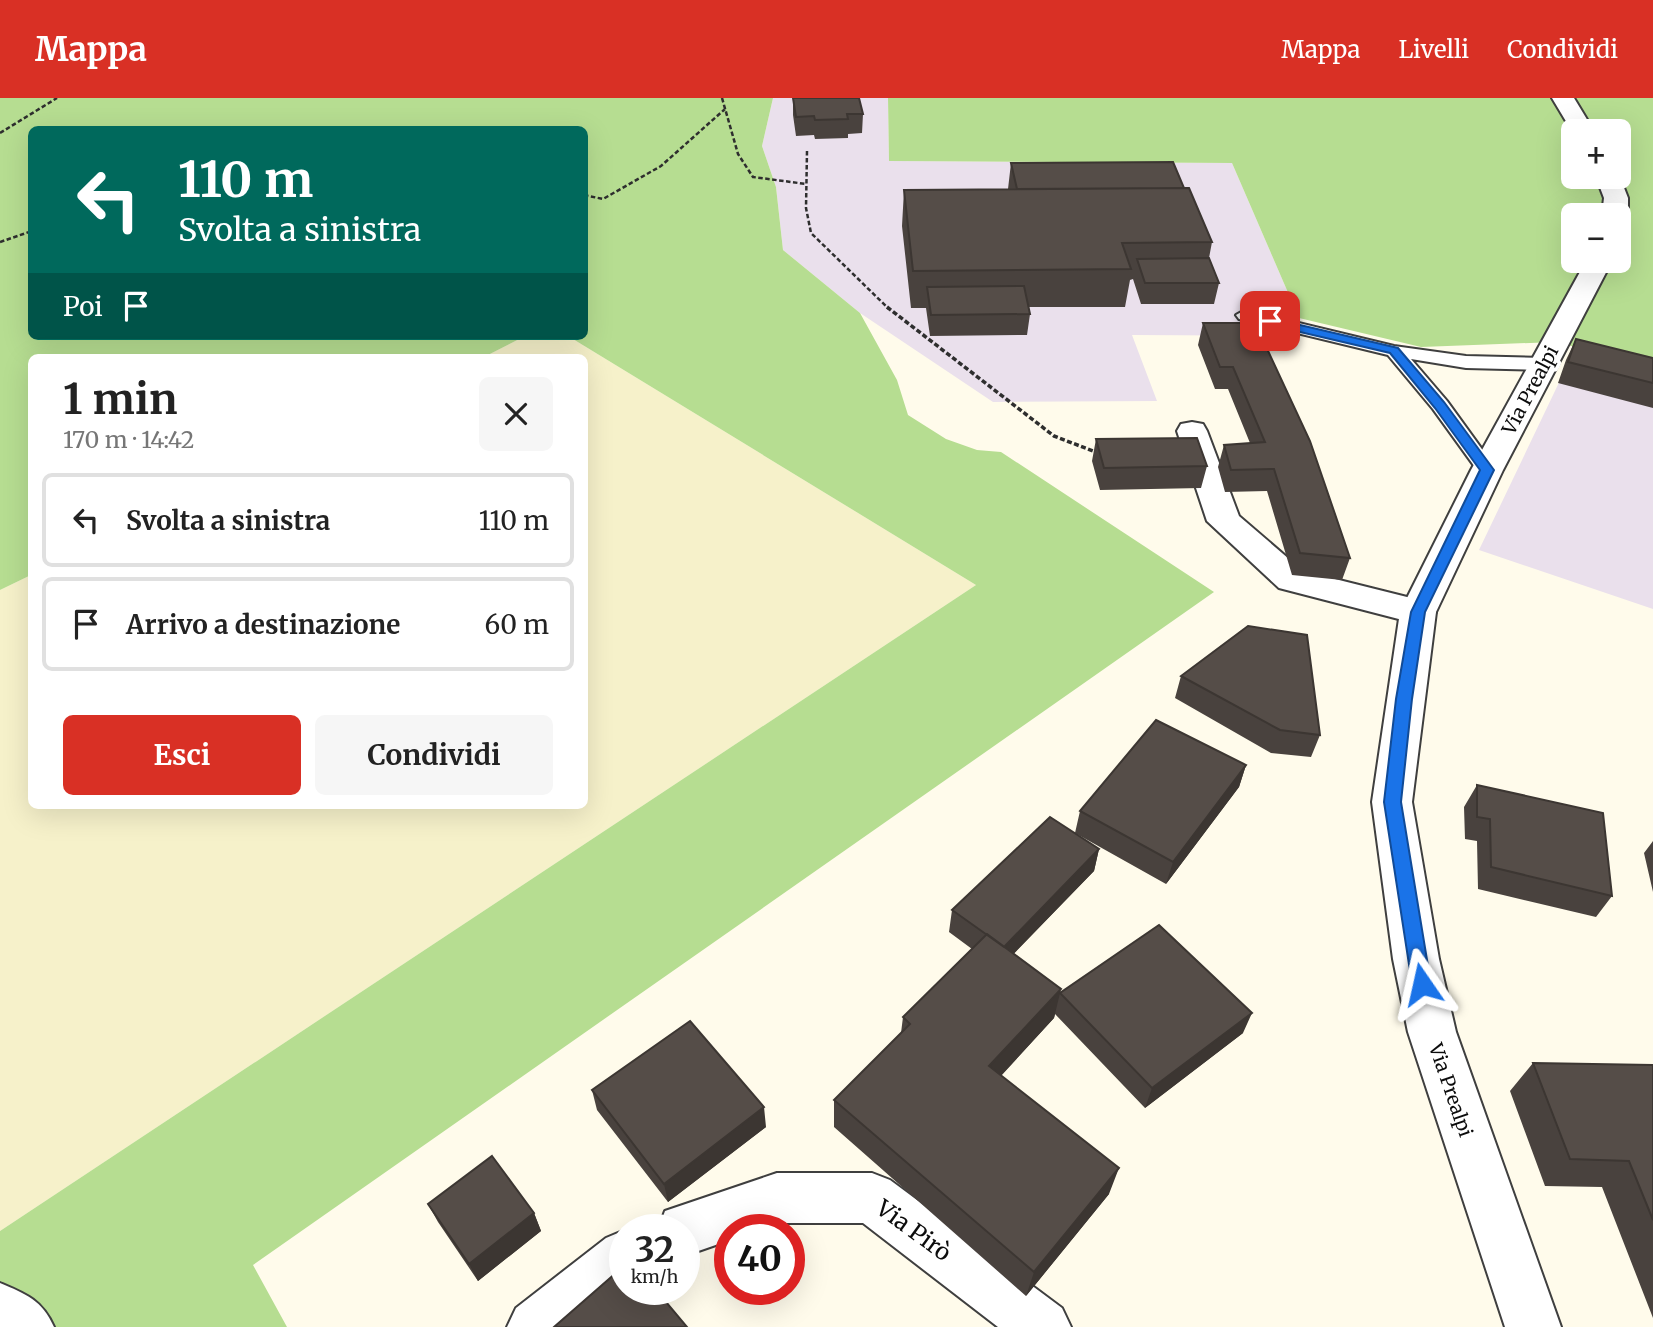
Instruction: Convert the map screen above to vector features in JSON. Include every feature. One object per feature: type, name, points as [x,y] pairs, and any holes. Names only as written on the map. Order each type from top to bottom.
[{"type":"street","points":[[1563,98],[1576,119]]},
{"type":"street","name":"Via Prealpi","points":[[1533,1327],[1432,1032],[1416,959],[1392,802],[1418,612],[1487,470],[1593,273]]},
{"type":"street","points":[[1192,431],[1224,521],[1291,580],[1418,612]]},
{"type":"street","name":"Via Pirò","points":[[700,1224],[777,1198],[872,1198],[1043,1327]]},
{"type":"street","points":[[535,1327],[609,1269]]},
{"type":"street","points":[[0,1310],[26,1327]]},
{"type":"lane","points":[[1245,315],[1394,351],[1466,362],[1544,364]]},
{"type":"lane","points":[[1394,351],[1440,405],[1487,470]]},
{"type":"path","points":[[0,133],[57,98]]},
{"type":"path","points":[[722,98],[738,154],[753,177],[806,184]]},
{"type":"path","points":[[588,196],[603,198],[662,166],[725,109]]},
{"type":"path","points":[[807,151],[806,184],[811,233],[880,302],[1054,436],[1093,451],[1106,451]]},
{"type":"path","points":[[0,242],[28,232]]},
{"type":"shaded area","points":[[773,98],[888,98],[889,161],[1232,163],[1299,318],[1299,336],[1132,335],[1157,401],[993,402],[860,313],[783,250],[776,187],[762,146]]},
{"type":"shaded area","points":[[517,340],[575,340],[976,585],[0,1231],[0,590],[28,576],[28,809],[588,809],[588,354],[490,354]]},
{"type":"shaded area","points":[[1576,347],[1653,366],[1653,609],[1479,550]]},
{"type":"green space","points":[[0,98],[773,98],[762,146],[776,187],[783,250],[860,313],[897,380],[908,415],[946,439],[977,450],[1001,452],[1214,592],[253,1265],[287,1327],[0,1327],[0,1231],[976,585],[575,340],[588,340],[588,126],[28,126],[28,340],[517,340],[490,354],[28,354],[28,576],[0,590]]},
{"type":"green space","points":[[888,98],[1653,98],[1653,366],[1555,342],[1421,347],[1299,318],[1232,163],[889,161]]},
{"type":"building","points":[[793,98],[859,98],[863,114],[847,114],[848,119],[815,120],[814,116],[796,117]]},
{"type":"building","points":[[1173,162],[1184,188],[1017,189],[1011,163]]},
{"type":"building","points":[[1189,188],[1212,242],[1122,243],[1131,269],[913,271],[904,190]]},
{"type":"building","points":[[1209,258],[1219,283],[1145,283],[1137,259]]},
{"type":"building","points":[[1024,286],[1030,314],[931,315],[927,287]]},
{"type":"building","points":[[1203,323],[1255,323],[1310,441],[1350,558],[1300,553],[1274,469],[1231,470],[1224,445],[1265,442],[1233,367],[1220,367]]},
{"type":"building","points":[[1576,339],[1653,358],[1653,383],[1568,362]]},
{"type":"building","points":[[1197,438],[1207,466],[1104,468],[1096,439]]},
{"type":"building","points":[[1248,626],[1307,635],[1320,735],[1280,730],[1181,676]]},
{"type":"building","points":[[1156,720],[1246,765],[1173,862],[1080,811]]},
{"type":"building","points":[[1477,785],[1603,813],[1612,896],[1491,867],[1490,819],[1477,817]]},
{"type":"building","points":[[1050,817],[1099,849],[1004,947],[952,910]]},
{"type":"building","points":[[1159,925],[1252,1013],[1152,1088],[1060,993]]},
{"type":"building","points":[[987,934],[1061,989],[989,1066],[1119,1168],[1034,1272],[834,1100],[910,1024],[903,1017]]},
{"type":"building","points":[[690,1021],[764,1107],[664,1184],[592,1090]]},
{"type":"building","points":[[1533,1063],[1653,1065],[1653,1220],[1629,1161],[1570,1159]]},
{"type":"building","points":[[492,1156],[534,1213],[469,1264],[428,1204]]},
{"type":"building","points":[[609,1279],[609,1305],[669,1305],[687,1327],[554,1327]]},
{"type":"route","points":[[1270,321],[1394,351],[1440,405],[1487,470],[1418,612],[1404,699],[1392,802],[1422,984]]}]
